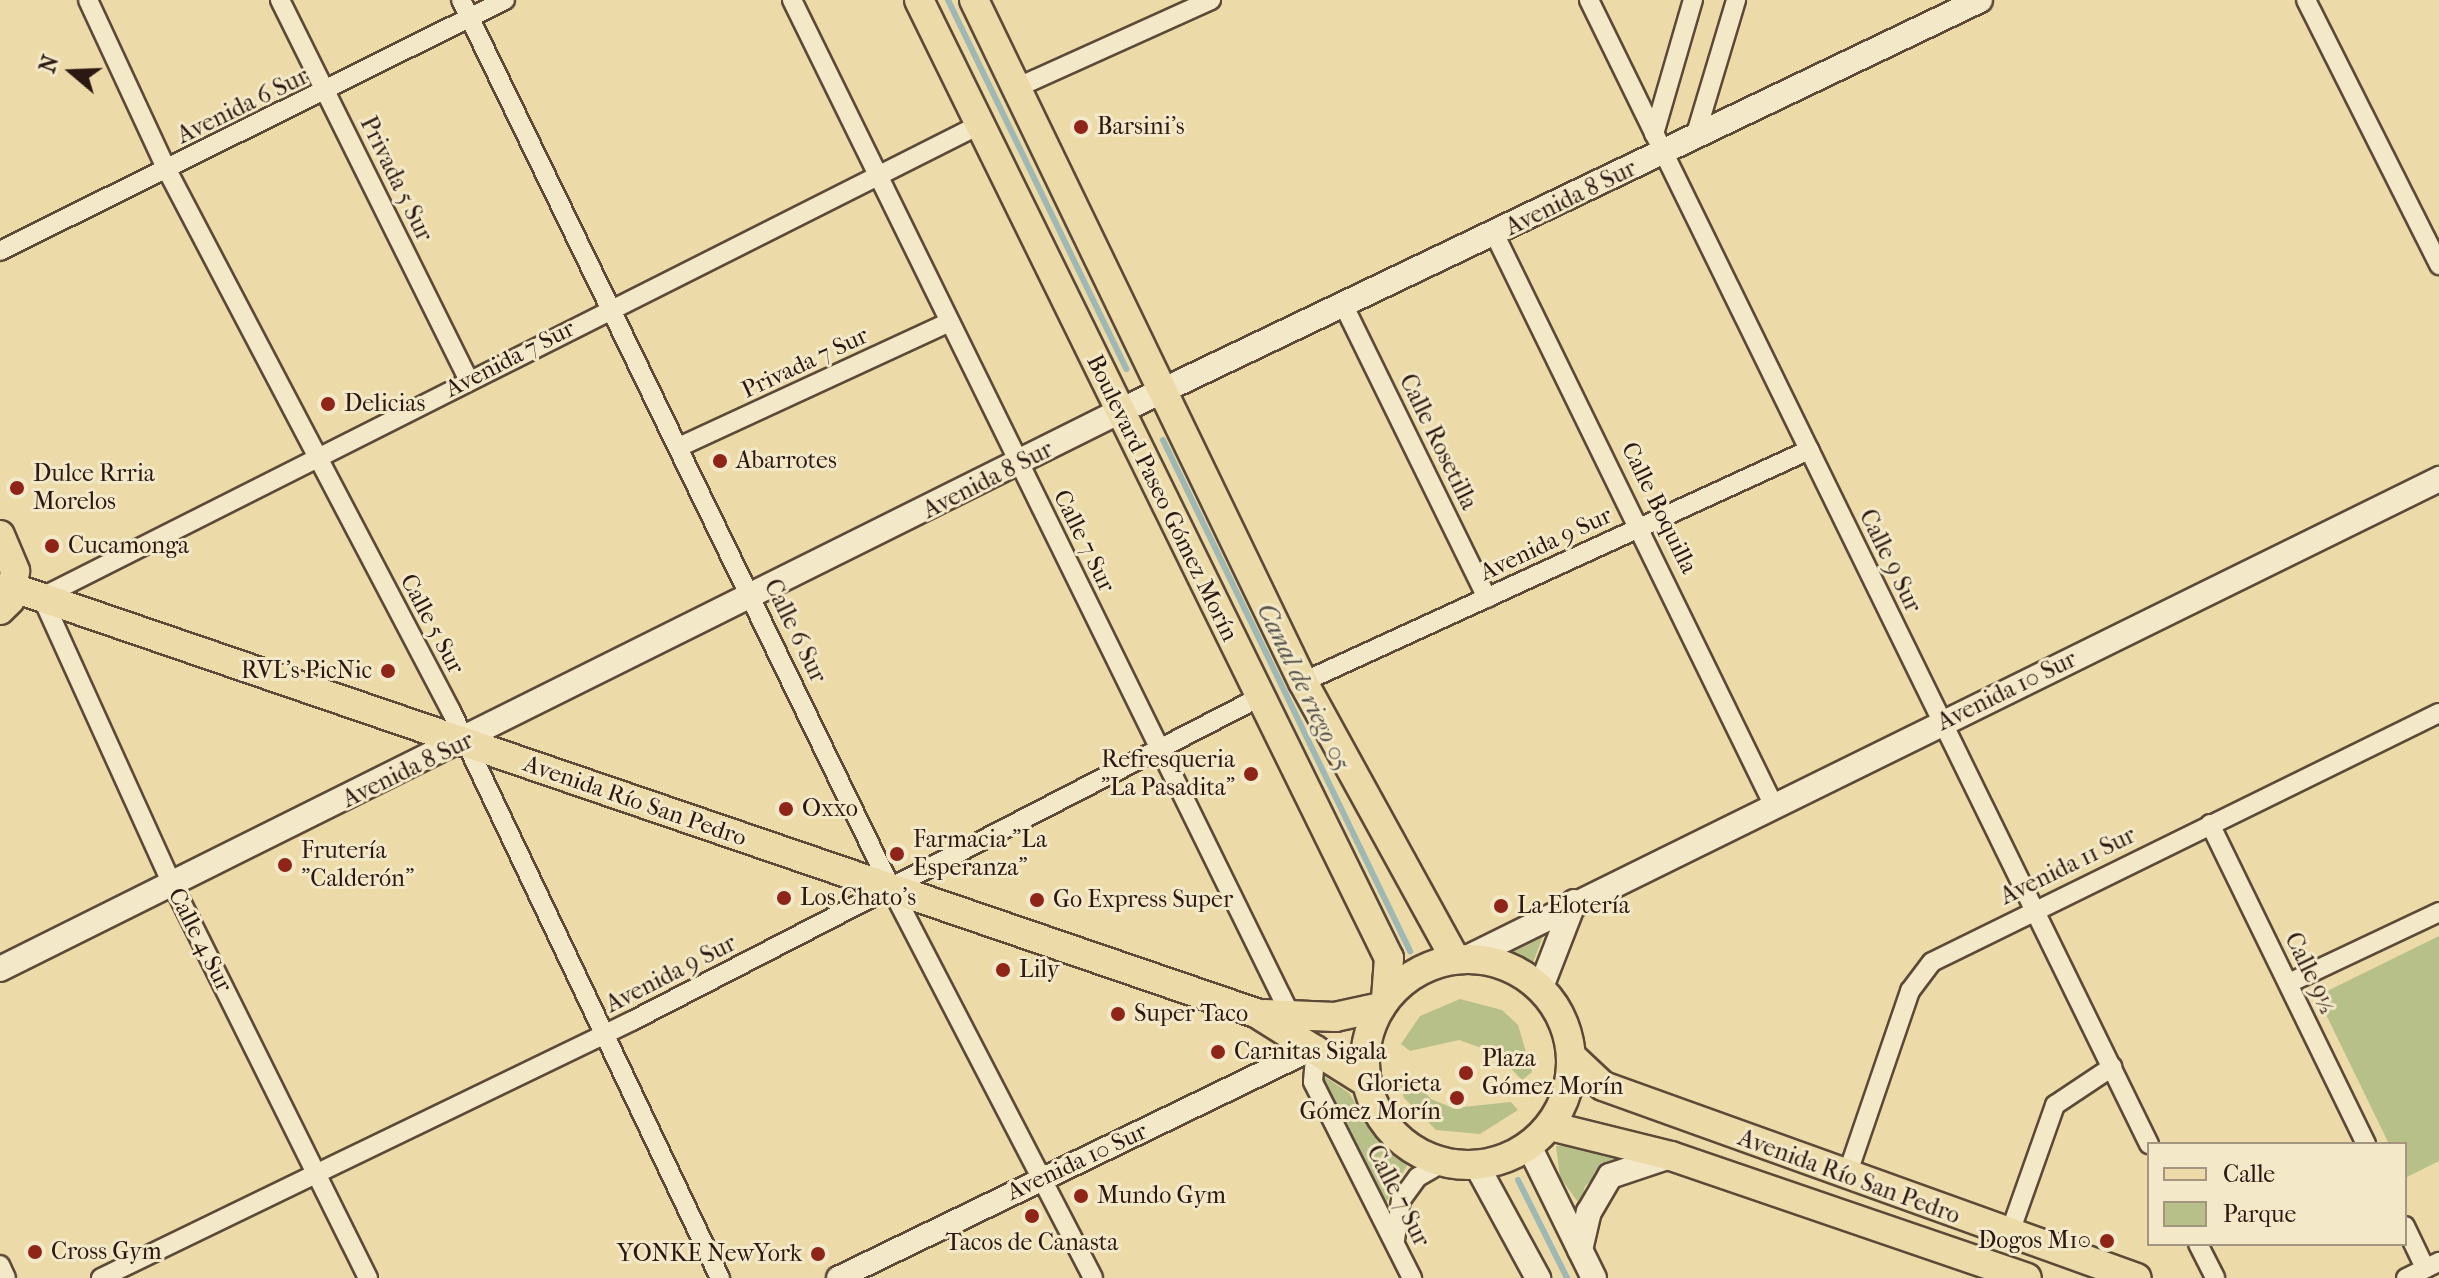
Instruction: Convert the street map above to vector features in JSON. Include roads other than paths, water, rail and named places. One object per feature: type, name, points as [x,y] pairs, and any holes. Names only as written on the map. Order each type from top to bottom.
[{"type":"main road","name":"Boulevard Paseo Gómez Morín","points":[[919,0],[1120,411],[1256,699],[1389,958],[1383,1003]]},
{"type":"main road","name":"Boulevard Paseo Gómez Morín","points":[[974,0],[1303,682],[1461,958]]},
{"type":"main road","name":"Avenida 8 Sur","points":[[0,969],[466,743],[1120,411],[1495,235],[1659,144],[1695,137],[1980,0]]},
{"type":"main road","name":"Avenida 10 Sur","points":[[1461,958],[2439,479]]},
{"type":"main road","points":[[0,535],[12,558],[7,599]]},
{"type":"main road","name":"Avenida Río San Pedro","points":[[7,599],[42,597],[1256,1013],[1316,1047],[1366,1082],[1393,1134],[1442,1163],[1477,1166],[1529,1146],[1550,1126],[1563,1105],[1572,1057],[1568,1031],[1541,987],[1507,966],[1461,958]]},
{"type":"main road","points":[[1541,987],[1574,902]]},
{"type":"main road","points":[[1366,1082],[1369,1030],[1383,1003],[1405,980],[1461,958]]},
{"type":"main road","name":"Avenida Río San Pedro","points":[[1256,1013],[1291,1016],[1383,1003]]},
{"type":"main road","name":"Avenida Río San Pedro","points":[[1572,1057],[1603,1086],[1846,1178],[2137,1278]]},
{"type":"main road","name":"Avenida Río San Pedro","points":[[1550,1126],[1671,1156],[2027,1278]]},
{"type":"main road","points":[[1529,1146],[1594,1278]]},
{"type":"main road","points":[[1580,1250],[1589,1212],[1610,1176],[1671,1156]]},
{"type":"main road","points":[[1477,1166],[1538,1278]]},
{"type":"street","name":"Calle 5 Sur","points":[[88,0],[167,170],[466,743],[720,1278]]},
{"type":"street","name":"Privada 5 Sur","points":[[280,0],[469,380]]},
{"type":"street","name":"Calle 6 Sur","points":[[461,0],[891,888],[1044,1177],[1093,1278]]},
{"type":"street","name":"Avenida 6 Sur","points":[[0,251],[326,92],[505,0]]},
{"type":"street","name":"Calle 7 Sur","points":[[792,0],[1291,1016]]},
{"type":"street","points":[[1016,88],[1211,0]]},
{"type":"street","name":"Calle 9 Sur","points":[[1589,0],[2148,1142]]},
{"type":"street","points":[[1659,144],[1693,0]]},
{"type":"street","points":[[1695,137],[1736,0]]},
{"type":"street","points":[[2306,0],[2439,265]]},
{"type":"street","name":"Avenida 7 Sur","points":[[42,597],[608,309],[981,124]]},
{"type":"street","name":"Calle Boquilla","points":[[1495,235],[1643,527],[1773,804]]},
{"type":"street","name":"Calle Rosetilla","points":[[1345,308],[1487,598]]},
{"type":"street","name":"Privada 7 Sur","points":[[679,447],[950,322]]},
{"type":"street","name":"Avenida 9 Sur","points":[[1303,682],[1809,450]]},
{"type":"street","name":"Calle 4 Sur","points":[[42,597],[172,884],[368,1278]]},
{"type":"street","name":"Avenida 9 Sur","points":[[101,1278],[605,1035],[1158,746],[1256,699]]},
{"type":"street","name":"Avenida 11 Sur","points":[[1846,1178],[1916,979],[1932,962],[2034,908],[2439,713]]},
{"type":"street","name":"Calle 9½","points":[[2210,824],[2365,1142]]},
{"type":"street","points":[[2289,983],[2439,912]]},
{"type":"street","name":"Calle 7 Sur","points":[[1316,1047],[1313,1082],[1412,1278]]},
{"type":"street","name":"Avenida 10 Sur","points":[[838,1278],[1316,1047]]},
{"type":"street","points":[[2009,1235],[2055,1105],[2112,1067]]},
{"type":"street","points":[[1395,1243],[1401,1200],[1418,1177],[1442,1163]]},
{"type":"street","points":[[2406,1278],[2432,1265],[2407,1229]]},
{"type":"street","points":[[2199,1246],[2215,1278]]},
{"type":"street","points":[[0,1265],[6,1278]]},
{"type":"waterway","points":[[948,0],[1126,369]]},
{"type":"waterway","name":"Canal de riego 05","points":[[1163,440],[1410,951]]},
{"type":"waterway","name":"Canal de riego 05","points":[[1518,1180],[1567,1278]]},
{"type":"place","name":"Barsini's","points":[[1081,127]]},
{"type":"place","name":"Delicias","points":[[328,404]]},
{"type":"place","name":"Abarrotes","points":[[720,461]]},
{"type":"place","name":"Dulce Rrria Morelos","points":[[17,488]]},
{"type":"place","name":"Cucamonga","points":[[52,546]]},
{"type":"place","name":"RVL's PicNic","points":[[388,671]]},
{"type":"place","name":"Refresqueria \"La Pasadita\"","points":[[1251,774]]},
{"type":"place","name":"Oxxo","points":[[786,809]]},
{"type":"place","name":"Farmacia \"La Esperanza\"","points":[[897,854]]},
{"type":"place","name":"Frutería \"Calderón\"","points":[[285,865]]},
{"type":"place","name":"Los Chato's","points":[[784,898]]},
{"type":"place","name":"Go Express Super","points":[[1037,900]]},
{"type":"place","name":"La Elotería","points":[[1501,906]]},
{"type":"place","name":"Lily","points":[[1003,970]]},
{"type":"place","name":"Super Taco","points":[[1118,1014]]},
{"type":"place","name":"Carnitas Sigala","points":[[1218,1052]]},
{"type":"place","name":"Plaza Gómez Morín","points":[[1466,1073]]},
{"type":"place","name":"Glorieta Gómez Morín","points":[[1457,1098]]},
{"type":"place","name":"Mundo Gym","points":[[1081,1196]]},
{"type":"place","name":"Tacos de Canasta","points":[[1032,1216]]},
{"type":"place","name":"Dogos M10","points":[[2107,1241]]},
{"type":"place","name":"Cross Gym","points":[[35,1252]]},
{"type":"place","name":"YONKE NewYork","points":[[818,1254]]}]
